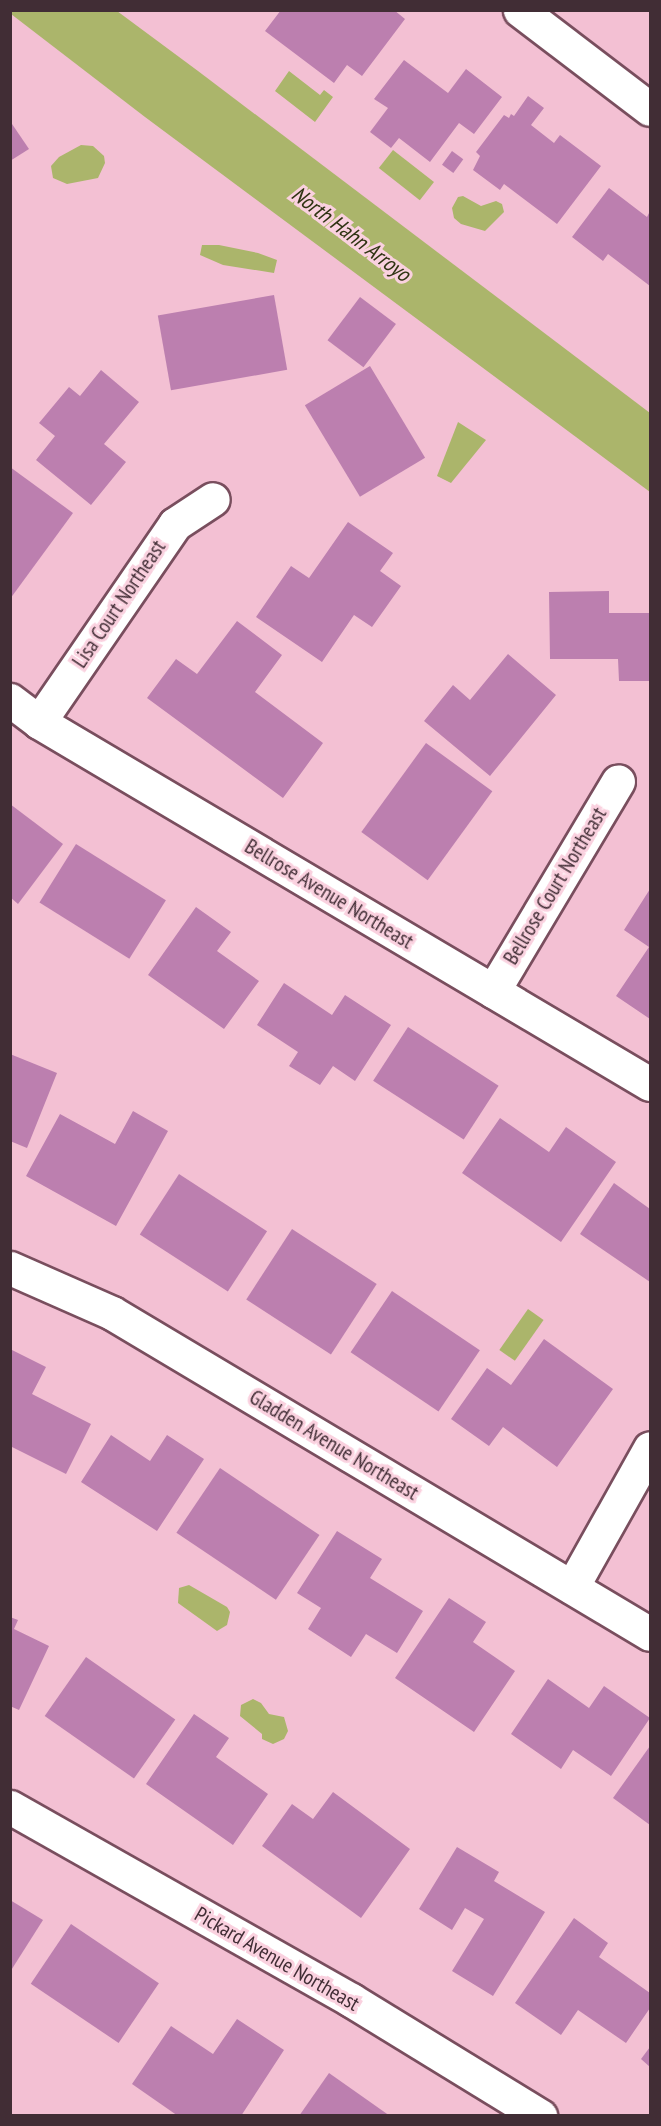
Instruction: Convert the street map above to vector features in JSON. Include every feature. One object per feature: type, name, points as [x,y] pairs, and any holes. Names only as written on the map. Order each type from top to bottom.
[{"type":"street","points":[[520,10],[651,109]]},
{"type":"street","name":"Lisa Court Northeast","points":[[39,722],[175,524],[213,499]]},
{"type":"street","name":"Bellrose Avenue Northeast","points":[[10,700],[39,722],[651,1084]]},
{"type":"street","name":"Bellrose Court Northeast","points":[[493,991],[618,781]]},
{"type":"street","name":"Gladden Avenue Northeast","points":[[10,1268],[112,1313],[651,1634]]},
{"type":"street","points":[[572,1587],[651,1448]]},
{"type":"street","name":"Pickard Avenue Northeast","points":[[10,1807],[351,2000],[540,2115]]},
{"type":"water","name":"North Hahn Arroyo","points":[[10,11],[117,11],[198,71],[650,413],[650,492],[145,117]]},
{"type":"water","points":[[289,71],[320,95],[324,90],[333,97],[315,122],[275,91]]},
{"type":"water","points":[[81,145],[93,146],[104,156],[105,163],[98,178],[67,184],[53,178],[51,166],[59,157]]},
{"type":"water","points":[[393,150],[434,182],[420,200],[379,168]]},
{"type":"water","points":[[463,196],[481,206],[496,201],[502,204],[504,212],[485,231],[461,224],[454,218],[452,208],[458,197]]},
{"type":"water","points":[[202,245],[219,245],[258,253],[277,260],[274,273],[223,265],[200,255]]},
{"type":"water","points":[[458,422],[486,440],[451,483],[437,476]]},
{"type":"water","points":[[528,1309],[544,1320],[515,1361],[499,1350]]},
{"type":"water","points":[[189,1585],[227,1607],[230,1612],[227,1625],[217,1631],[178,1603],[179,1588]]},
{"type":"water","points":[[253,1699],[261,1703],[269,1714],[284,1717],[288,1731],[284,1739],[273,1744],[262,1739],[262,1734],[240,1716],[241,1705]]},
{"type":"building","points":[[281,10],[394,10],[405,19],[362,76],[347,65],[334,83],[265,31]]},
{"type":"building","points":[[404,60],[448,93],[466,69],[502,97],[474,134],[459,123],[430,162],[399,138],[391,148],[370,132],[388,108],[374,99]]},
{"type":"building","points":[[528,96],[544,108],[531,125],[554,143],[560,135],[601,166],[557,224],[504,184],[500,190],[473,170],[480,156],[476,152],[504,115],[509,118],[511,114],[514,116]]},
{"type":"building","points":[[10,121],[29,149],[10,161]]},
{"type":"building","points":[[452,151],[463,159],[453,173],[442,165]]},
{"type":"building","points":[[609,188],[647,217],[650,211],[650,286],[608,254],[603,261],[572,237]]},
{"type":"building","points":[[274,295],[287,370],[171,390],[158,315]]},
{"type":"building","points":[[360,297],[396,324],[363,367],[328,340]]},
{"type":"building","points":[[370,366],[425,458],[360,497],[305,405]]},
{"type":"building","points":[[101,370],[139,402],[104,444],[126,462],[91,505],[36,460],[55,436],[39,423],[69,387],[80,396]]},
{"type":"building","points":[[10,467],[73,513],[10,599]]},
{"type":"building","points":[[348,522],[393,553],[380,571],[401,586],[372,627],[354,615],[322,662],[256,617],[291,566],[309,578]]},
{"type":"building","points":[[609,591],[609,613],[650,613],[650,681],[619,681],[618,659],[550,659],[549,592]]},
{"type":"building","points":[[237,621],[282,655],[255,692],[323,743],[283,798],[147,698],[176,659],[197,674]]},
{"type":"building","points":[[508,654],[556,695],[490,776],[424,721],[453,685],[470,700]]},
{"type":"building","points":[[426,743],[492,791],[428,880],[361,832]]},
{"type":"building","points":[[10,804],[63,844],[18,904],[10,897]]},
{"type":"building","points":[[76,844],[166,900],[129,959],[39,903]]},
{"type":"building","points":[[650,889],[650,1019],[616,996],[649,947],[624,930]]},
{"type":"building","points":[[196,907],[231,932],[217,951],[259,981],[224,1029],[148,975]]},
{"type":"building","points":[[284,983],[332,1015],[345,995],[391,1025],[355,1081],[333,1066],[320,1085],[289,1066],[298,1052],[257,1025]]},
{"type":"building","points":[[408,1027],[499,1086],[464,1139],[373,1081]]},
{"type":"building","points":[[10,1054],[57,1073],[27,1148],[10,1141]]},
{"type":"building","points":[[133,1111],[168,1131],[116,1226],[26,1176],[60,1114],[115,1144]]},
{"type":"building","points":[[500,1118],[549,1152],[566,1127],[616,1162],[561,1242],[462,1173]]},
{"type":"building","points":[[179,1174],[267,1231],[228,1292],[140,1234]]},
{"type":"building","points":[[614,1183],[650,1209],[650,1282],[580,1234]]},
{"type":"building","points":[[292,1229],[377,1284],[331,1354],[246,1299]]},
{"type":"building","points":[[392,1291],[480,1350],[438,1412],[351,1352]]},
{"type":"building","points":[[544,1339],[613,1389],[557,1467],[503,1427],[489,1446],[451,1419],[487,1368],[511,1385]]},
{"type":"building","points":[[10,1349],[46,1367],[32,1394],[91,1424],[66,1474],[10,1446]]},
{"type":"building","points":[[111,1435],[150,1461],[167,1435],[204,1459],[157,1531],[81,1482]]},
{"type":"building","points":[[220,1468],[319,1535],[276,1600],[176,1533]]},
{"type":"building","points":[[337,1531],[382,1559],[370,1578],[423,1611],[397,1653],[366,1634],[351,1657],[308,1629],[321,1608],[297,1593]]},
{"type":"building","points":[[449,1598],[486,1622],[473,1642],[515,1671],[474,1732],[395,1678]]},
{"type":"building","points":[[10,1617],[18,1620],[14,1629],[49,1646],[19,1710],[10,1706]]},
{"type":"building","points":[[86,1657],[175,1720],[134,1778],[45,1716]]},
{"type":"building","points":[[548,1679],[589,1708],[604,1686],[650,1718],[611,1776],[573,1750],[561,1769],[511,1734]]},
{"type":"building","points":[[194,1714],[229,1738],[216,1757],[268,1794],[233,1845],[146,1784]]},
{"type":"building","points":[[650,1746],[650,1825],[613,1798]]},
{"type":"building","points":[[333,1792],[410,1849],[361,1918],[262,1846],[292,1804],[313,1819]]},
{"type":"building","points":[[457,1847],[499,1872],[494,1881],[545,1912],[493,1996],[452,1971],[484,1919],[465,1908],[452,1930],[419,1909]]},
{"type":"building","points":[[10,1900],[43,1920],[10,1972]]},
{"type":"building","points":[[574,1918],[608,1943],[599,1957],[650,1993],[650,2008],[626,2043],[578,2010],[561,2035],[515,2003]]},
{"type":"building","points":[[71,1924],[159,1983],[119,2043],[31,1984]]},
{"type":"building","points":[[237,2019],[284,2050],[241,2116],[178,2116],[132,2084],[171,2026],[213,2054]]},
{"type":"building","points":[[650,2047],[650,2067],[641,2059]]},
{"type":"building","points":[[329,2073],[390,2116],[299,2116]]}]
